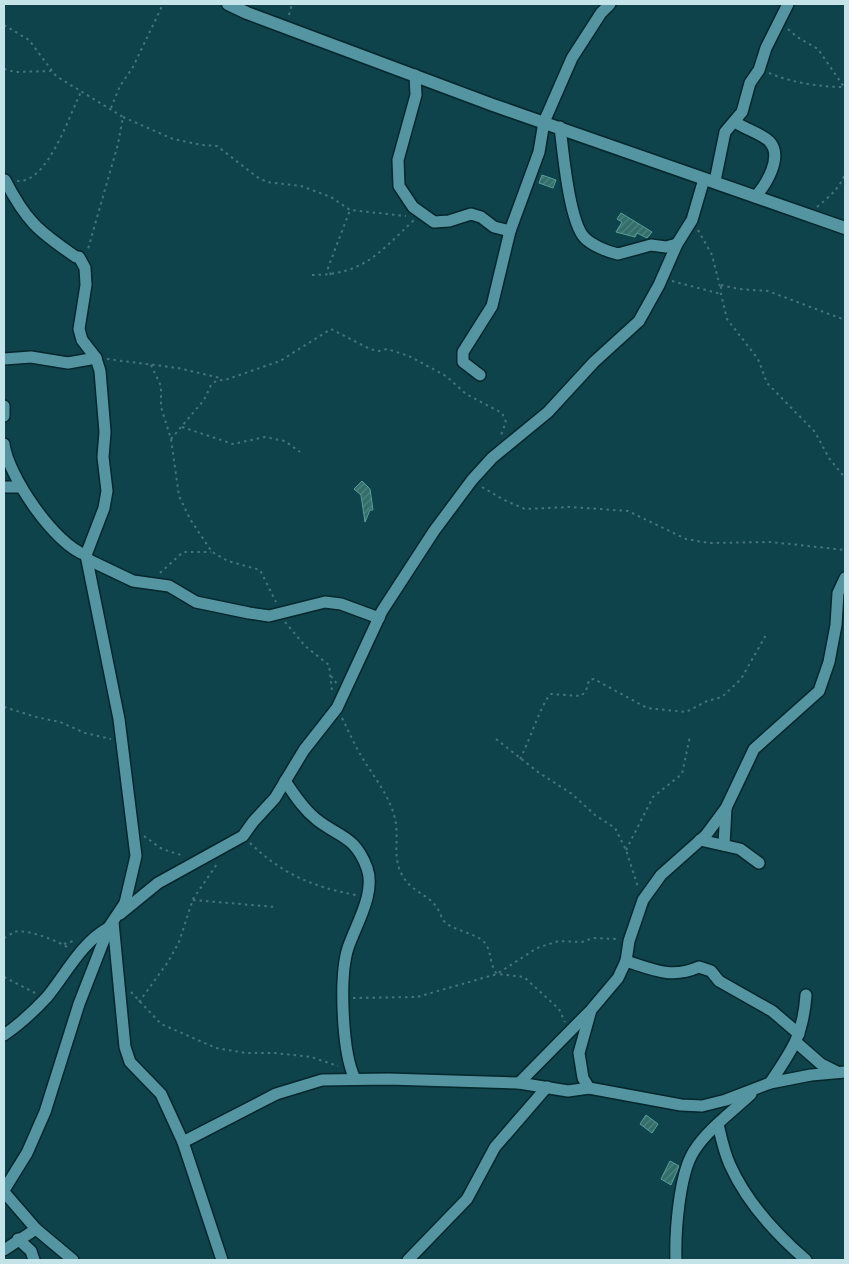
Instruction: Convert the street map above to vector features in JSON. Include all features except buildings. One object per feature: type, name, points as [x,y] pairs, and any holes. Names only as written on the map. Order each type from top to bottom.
[{"type":"street","points":[[228,4],[247,13],[544,122],[845,228]]},
{"type":"street","points":[[480,375],[463,362],[463,352],[492,306],[510,230],[540,152],[544,122],[572,58],[601,13],[610,4]]},
{"type":"street","points":[[4,1035],[23,1021],[45,998],[73,960],[102,931],[158,883],[243,836],[275,798],[304,750],[338,708],[379,618],[434,531],[472,480],[492,458],[548,412],[594,362],[639,321],[663,278],[677,244],[692,220],[709,180],[724,136],[742,112],[751,79],[759,70],[779,20],[788,4]]},
{"type":"street","points":[[415,75],[416,95],[403,136],[396,173],[399,186],[413,207],[434,222],[472,214],[481,217],[494,227],[510,230]]},
{"type":"street","points":[[735,122],[765,138],[774,150],[775,157],[765,187],[755,197]]},
{"type":"street","points":[[560,127],[572,205],[579,229],[586,239],[618,254],[651,245],[666,247],[677,244]]},
{"type":"street","points":[[4,181],[33,226],[70,253],[79,257],[86,278],[86,294],[79,324],[80,336],[96,358],[102,384],[105,432],[103,457],[107,491],[104,508],[86,555],[107,652],[122,742],[136,856],[125,903],[113,922],[79,1004],[45,1112],[27,1153],[4,1191],[36,1229],[73,1260]]},
{"type":"street","points":[[4,359],[31,357],[68,363],[96,358]]},
{"type":"street","points":[[4,406],[4,416]]},
{"type":"street","points":[[4,444],[8,464],[21,486],[35,508],[58,534],[77,552],[86,555],[89,560],[122,577],[143,583],[169,586],[196,602],[269,616],[324,602],[341,604],[379,618]]},
{"type":"street","points":[[4,487],[21,486]]},
{"type":"street","points":[[519,1083],[591,1010],[618,978],[626,961],[629,941],[643,900],[661,875],[700,840],[726,808],[754,749],[819,691],[832,644],[838,593],[845,578]]},
{"type":"street","points":[[285,781],[298,801],[316,820],[343,834],[357,849],[369,875],[366,897],[348,949],[343,998],[352,1075]]},
{"type":"street","points":[[724,845],[726,808]]},
{"type":"street","points":[[700,840],[740,848],[759,863]]},
{"type":"street","points":[[113,922],[125,1047],[130,1062],[161,1094],[183,1142],[222,1260]]},
{"type":"street","points":[[626,961],[670,974],[690,972],[699,967],[710,970],[719,981],[772,1012],[820,1064],[842,1072]]},
{"type":"street","points":[[770,1083],[798,1039],[805,1015],[806,996]]},
{"type":"street","points":[[589,1088],[583,1078],[579,1054],[591,1010]]},
{"type":"street","points":[[183,1142],[276,1094],[322,1080],[352,1075],[519,1083],[568,1091],[589,1088],[681,1105],[702,1106],[756,1090],[770,1083],[842,1072]]},
{"type":"street","points":[[408,1260],[467,1199],[495,1147],[547,1087]]},
{"type":"street","points":[[676,1260],[682,1185],[693,1152],[718,1124],[756,1090]]},
{"type":"street","points":[[718,1124],[730,1165],[744,1188],[770,1225],[806,1260]]},
{"type":"street","points":[[4,1250],[18,1239],[36,1229]]},
{"type":"street","points":[[18,1239],[32,1251],[34,1260]]},
{"type":"path","points":[[111,108],[120,86],[133,67],[164,4]]},
{"type":"path","points":[[779,20],[797,37],[818,49],[844,87]]},
{"type":"path","points":[[4,25],[28,40],[52,71],[123,117],[173,139],[217,146],[262,180],[301,186],[331,197],[350,210],[401,216],[422,214]]},
{"type":"path","points":[[4,69],[15,72],[52,71]]},
{"type":"path","points":[[759,70],[793,81],[829,87],[844,87]]},
{"type":"path","points":[[4,181],[30,179],[46,165],[82,90]]},
{"type":"path","points":[[79,257],[87,251],[94,233],[118,144],[123,117]]},
{"type":"path","points":[[801,212],[814,210],[830,197],[841,184],[845,174]]},
{"type":"path","points":[[330,275],[328,268],[350,210]]},
{"type":"path","points":[[312,275],[330,275],[356,269],[368,263],[422,214]]},
{"type":"path","points":[[692,220],[712,255],[720,287],[721,285],[739,289],[768,291],[845,320]]},
{"type":"path","points":[[663,278],[721,294]]},
{"type":"path","points":[[721,285],[721,294],[728,318],[758,359],[767,383],[811,427],[829,458],[845,478]]},
{"type":"path","points":[[171,439],[204,400],[211,384],[221,379],[228,379],[280,361],[331,329],[370,349],[387,350],[409,356],[446,376],[466,394],[502,413],[506,422],[492,458]]},
{"type":"path","points":[[96,358],[178,368],[228,379]]},
{"type":"path","points":[[151,365],[161,386],[161,407],[171,439],[182,502],[212,552],[228,562],[260,570],[280,614],[305,646],[329,665],[333,700],[362,758],[383,788],[394,815],[397,827],[396,864],[414,890],[435,905],[445,923],[482,940],[491,952],[491,963],[497,974]]},
{"type":"path","points":[[182,428],[233,444],[265,437],[285,441],[300,452]]},
{"type":"path","points":[[472,480],[504,500],[525,509],[570,507],[622,510],[686,539],[709,543],[771,542],[845,550]]},
{"type":"path","points":[[143,583],[151,580],[183,552],[212,552]]},
{"type":"path","points":[[520,759],[532,737],[544,700],[551,694],[581,696],[586,691],[589,680],[594,679],[647,708],[686,712],[707,701],[722,697],[741,679],[766,636]]},
{"type":"path","points":[[4,707],[60,722],[84,733],[122,742]]},
{"type":"path","points":[[626,850],[652,797],[682,774],[690,736]]},
{"type":"path","points":[[496,739],[520,759],[572,794],[595,815],[615,828],[626,850],[643,900]]},
{"type":"path","points":[[133,822],[143,835],[162,849],[183,855],[206,858]]},
{"type":"path","points":[[243,836],[270,862],[296,877],[332,890],[366,897]]},
{"type":"path","points":[[140,1002],[157,980],[179,942],[193,900],[218,863]]},
{"type":"path","points":[[193,900],[275,907]]},
{"type":"path","points":[[4,938],[14,932],[33,934],[64,944],[72,952],[73,960]]},
{"type":"path","points":[[343,998],[416,997],[497,974],[537,948],[560,941],[582,942],[606,937],[629,941]]},
{"type":"path","points":[[497,974],[524,977],[532,983],[563,1015],[567,1034]]},
{"type":"path","points":[[4,977],[45,998]]},
{"type":"path","points":[[130,990],[161,1024],[216,1048],[246,1054],[275,1053],[311,1057],[352,1075]]}]
